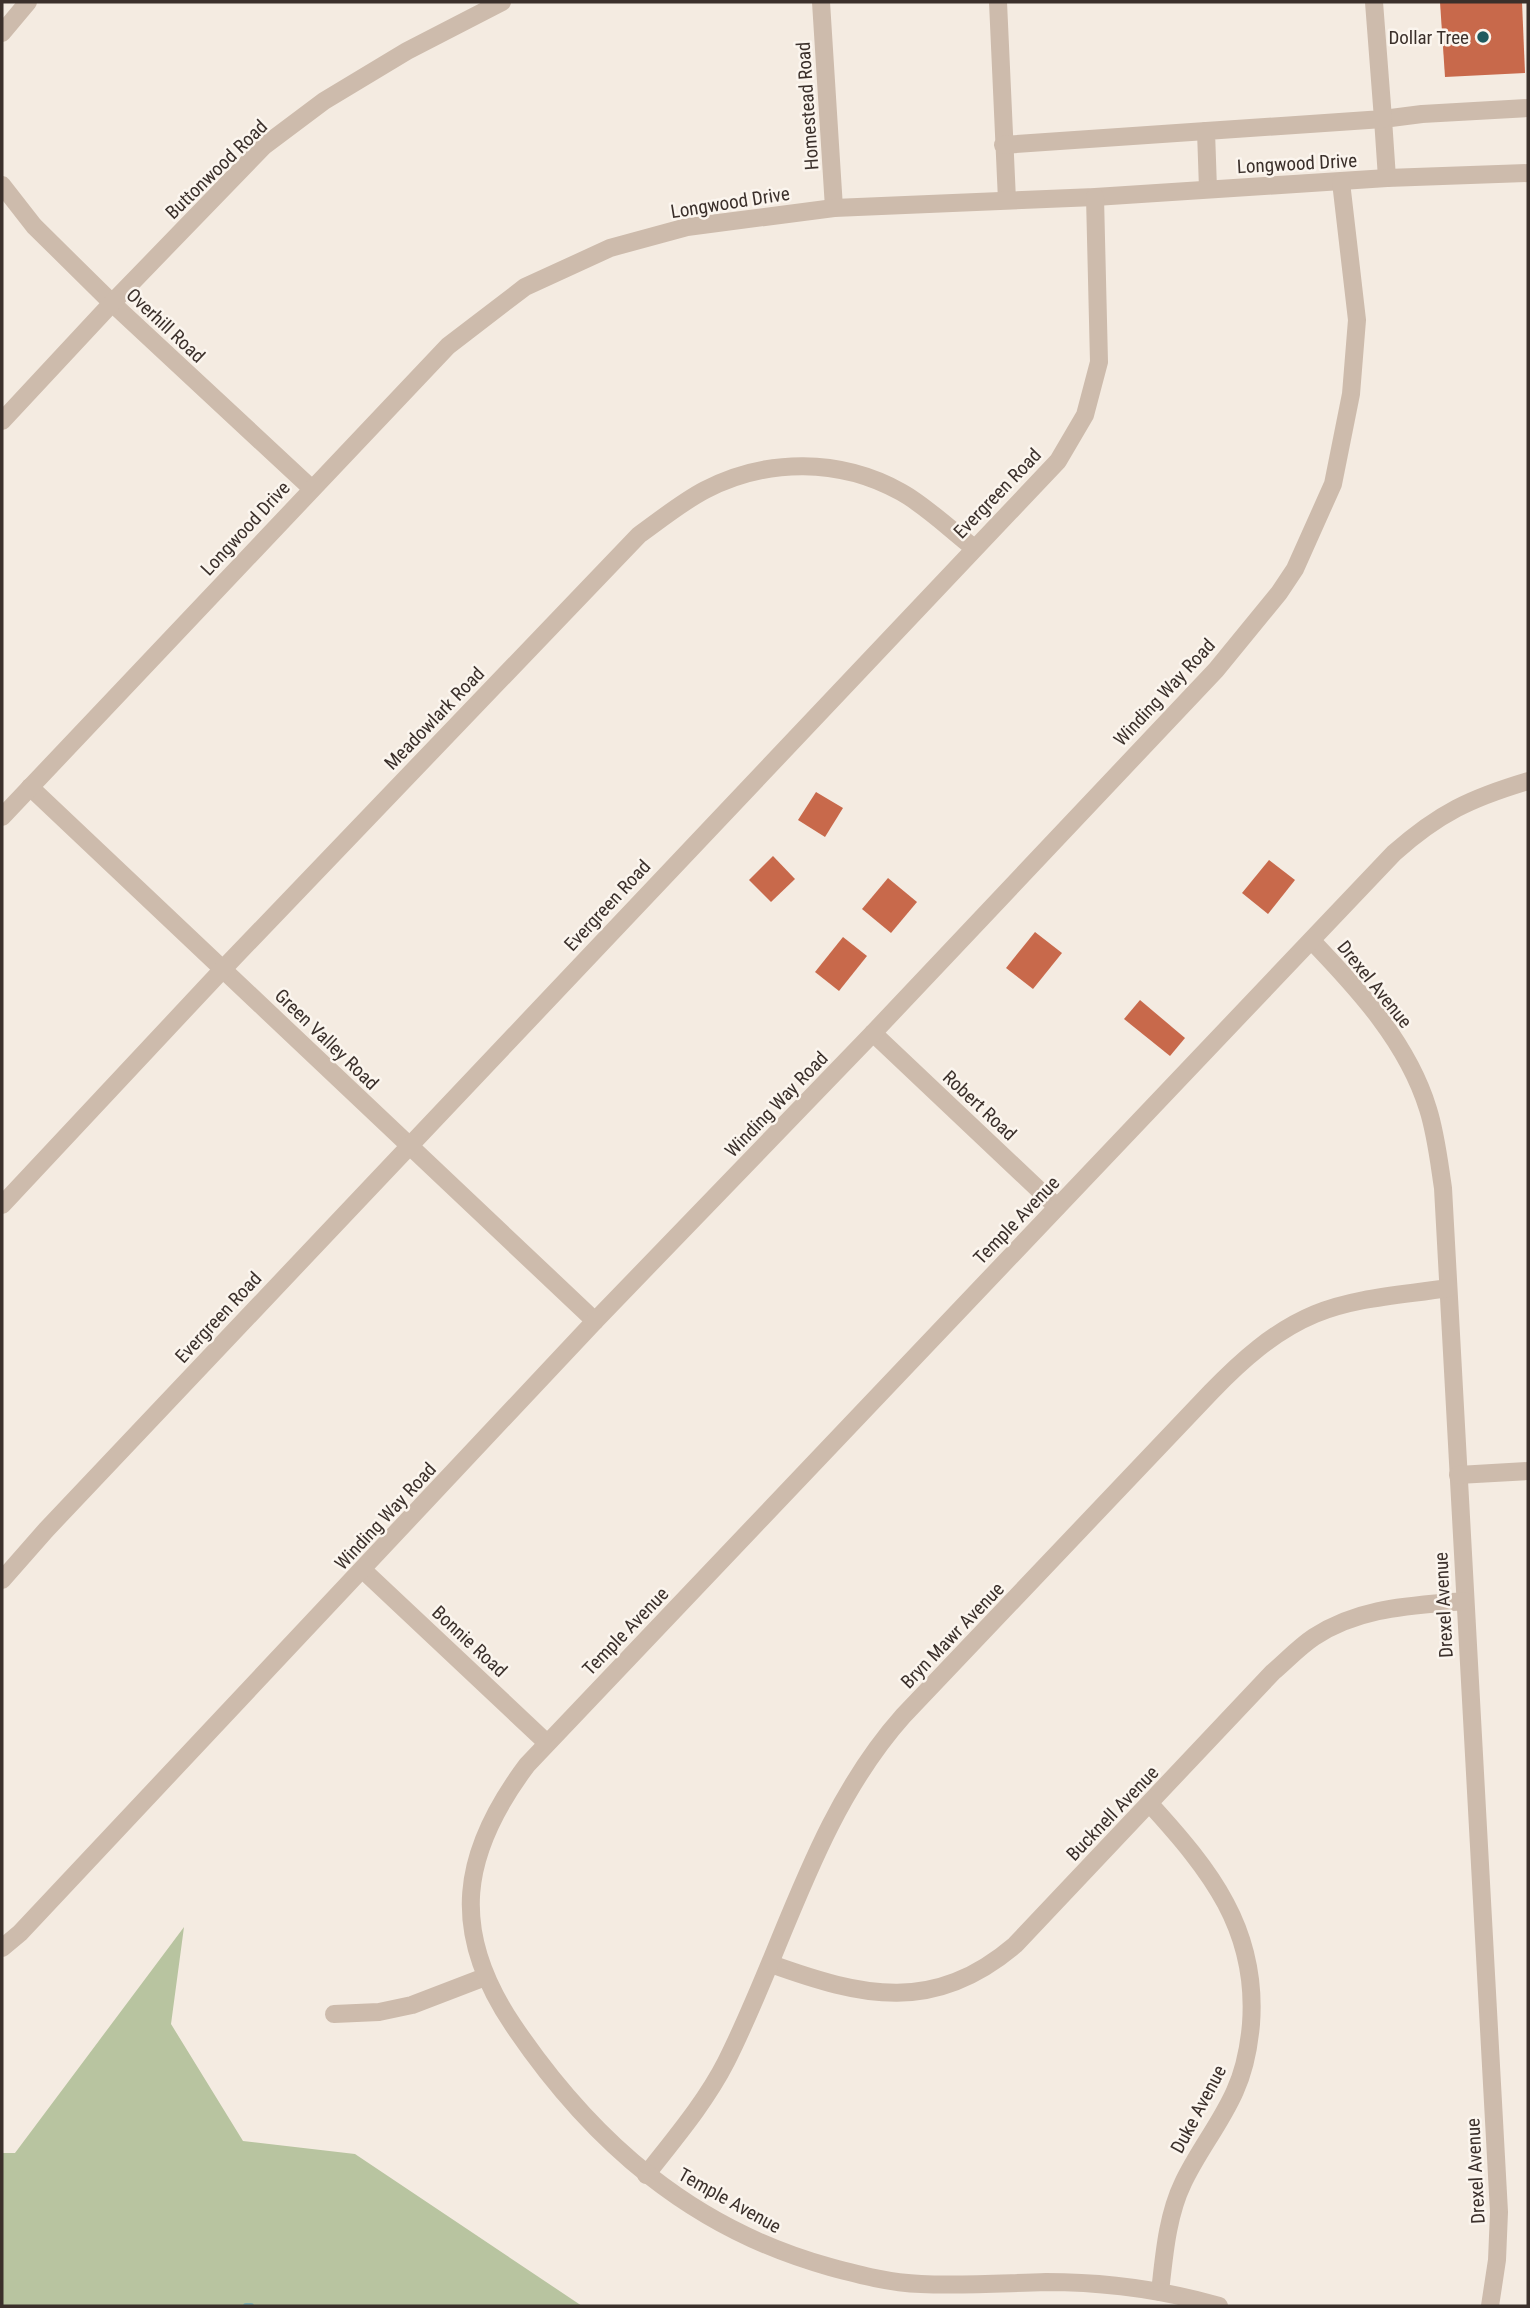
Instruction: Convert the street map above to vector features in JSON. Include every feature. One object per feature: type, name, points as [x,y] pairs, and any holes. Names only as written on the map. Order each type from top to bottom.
[{"type":"street","points":[[2,33],[28,2]]},
{"type":"street","name":"Buttonwood Road","points":[[2,421],[264,146],[324,101],[407,51],[502,2]]},
{"type":"street","name":"Homestead Road","points":[[821,2],[834,208]]},
{"type":"street","points":[[998,2],[1007,200]]},
{"type":"street","points":[[1374,2],[1387,178]]},
{"type":"street","points":[[1003,145],[1528,108]]},
{"type":"street","points":[[1206,131],[1208,189]]},
{"type":"street","name":"Longwood Drive","points":[[2,817],[448,346],[525,287],[610,248],[687,227],[834,208],[1095,197],[1387,178],[1528,173]]},
{"type":"street","name":"Winding Way Road","points":[[2,1948],[29,1923],[595,1321],[873,1033],[1216,670],[1279,593],[1295,569],[1333,484],[1351,394],[1357,320],[1341,182]]},
{"type":"street","name":"Overhill Road","points":[[2,185],[34,226],[112,303],[311,488]]},
{"type":"street","name":"Evergreen Road","points":[[2,1580],[408,1146],[1058,461],[1085,415],[1099,362],[1095,197]]},
{"type":"street","name":"Meadowlark Road","points":[[2,1205],[223,969],[639,535],[704,490],[742,473],[798,464],[851,471],[902,492],[974,548]]},
{"type":"street","name":"Temple Avenue","points":[[1219,2306],[1160,2292],[1049,2282],[919,2284],[851,2273],[792,2256],[694,2208],[646,2175],[603,2136],[553,2081],[505,2013],[485,1977],[476,1947],[471,1917],[472,1886],[478,1856],[486,1830],[500,1803],[527,1765],[547,1743],[1394,853],[1429,824],[1464,803],[1528,781]]},
{"type":"street","name":"Green Valley Road","points":[[30,787],[595,1321]]},
{"type":"street","name":"Drexel Avenue","points":[[1312,941],[1372,1008],[1396,1042],[1427,1107],[1443,1188],[1499,2212],[1490,2306]]},
{"type":"street","name":"Robert Road","points":[[873,1033],[1057,1207]]},
{"type":"street","name":"Bryn Mawr Avenue","points":[[646,2175],[712,2088],[771,1964],[832,1819],[878,1745],[1234,1368],[1275,1336],[1314,1314],[1366,1301],[1448,1289]]},
{"type":"street","points":[[1458,1475],[1528,1471]]},
{"type":"street","name":"Bonnie Road","points":[[363,1570],[547,1743]]},
{"type":"street","name":"Bucknell Avenue","points":[[771,1964],[837,1986],[883,1994],[906,1994],[957,1981],[996,1961],[1015,1945],[1273,1672],[1311,1639],[1348,1618],[1368,1612],[1464,1601]]},
{"type":"street","name":"Duke Avenue","points":[[1150,1804],[1185,1843],[1229,1909],[1245,1948],[1250,1969],[1251,1993],[1250,2034],[1244,2067],[1229,2104],[1177,2197],[1160,2292]]},
{"type":"street","points":[[334,2014],[379,2012],[405,2007],[485,1977]]},
{"type":"green space","points":[[184,1927],[171,2024],[243,2141],[355,2154],[582,2306],[2,2306],[2,2153],[15,2153]]},
{"type":"building","name":"Dollar Tree","points":[[1440,2],[1522,2],[1525,73],[1445,77]]},
{"type":"building","points":[[816,792],[843,808],[825,837],[798,820]]},
{"type":"building","points":[[773,856],[795,879],[771,902],[749,880]]},
{"type":"building","points":[[1269,860],[1295,880],[1268,914],[1242,893]]},
{"type":"building","points":[[888,878],[917,902],[891,933],[862,909]]},
{"type":"building","points":[[1035,932],[1062,953],[1033,989],[1006,968]]},
{"type":"building","points":[[843,937],[867,956],[839,991],[815,972]]},
{"type":"building","points":[[1140,1000],[1185,1038],[1170,1056],[1124,1019]]},
{"type":"waterway","points":[[246,2306],[251,2306]]},
{"type":"place","name":"Dollar Tree","points":[[1483,37]]}]
